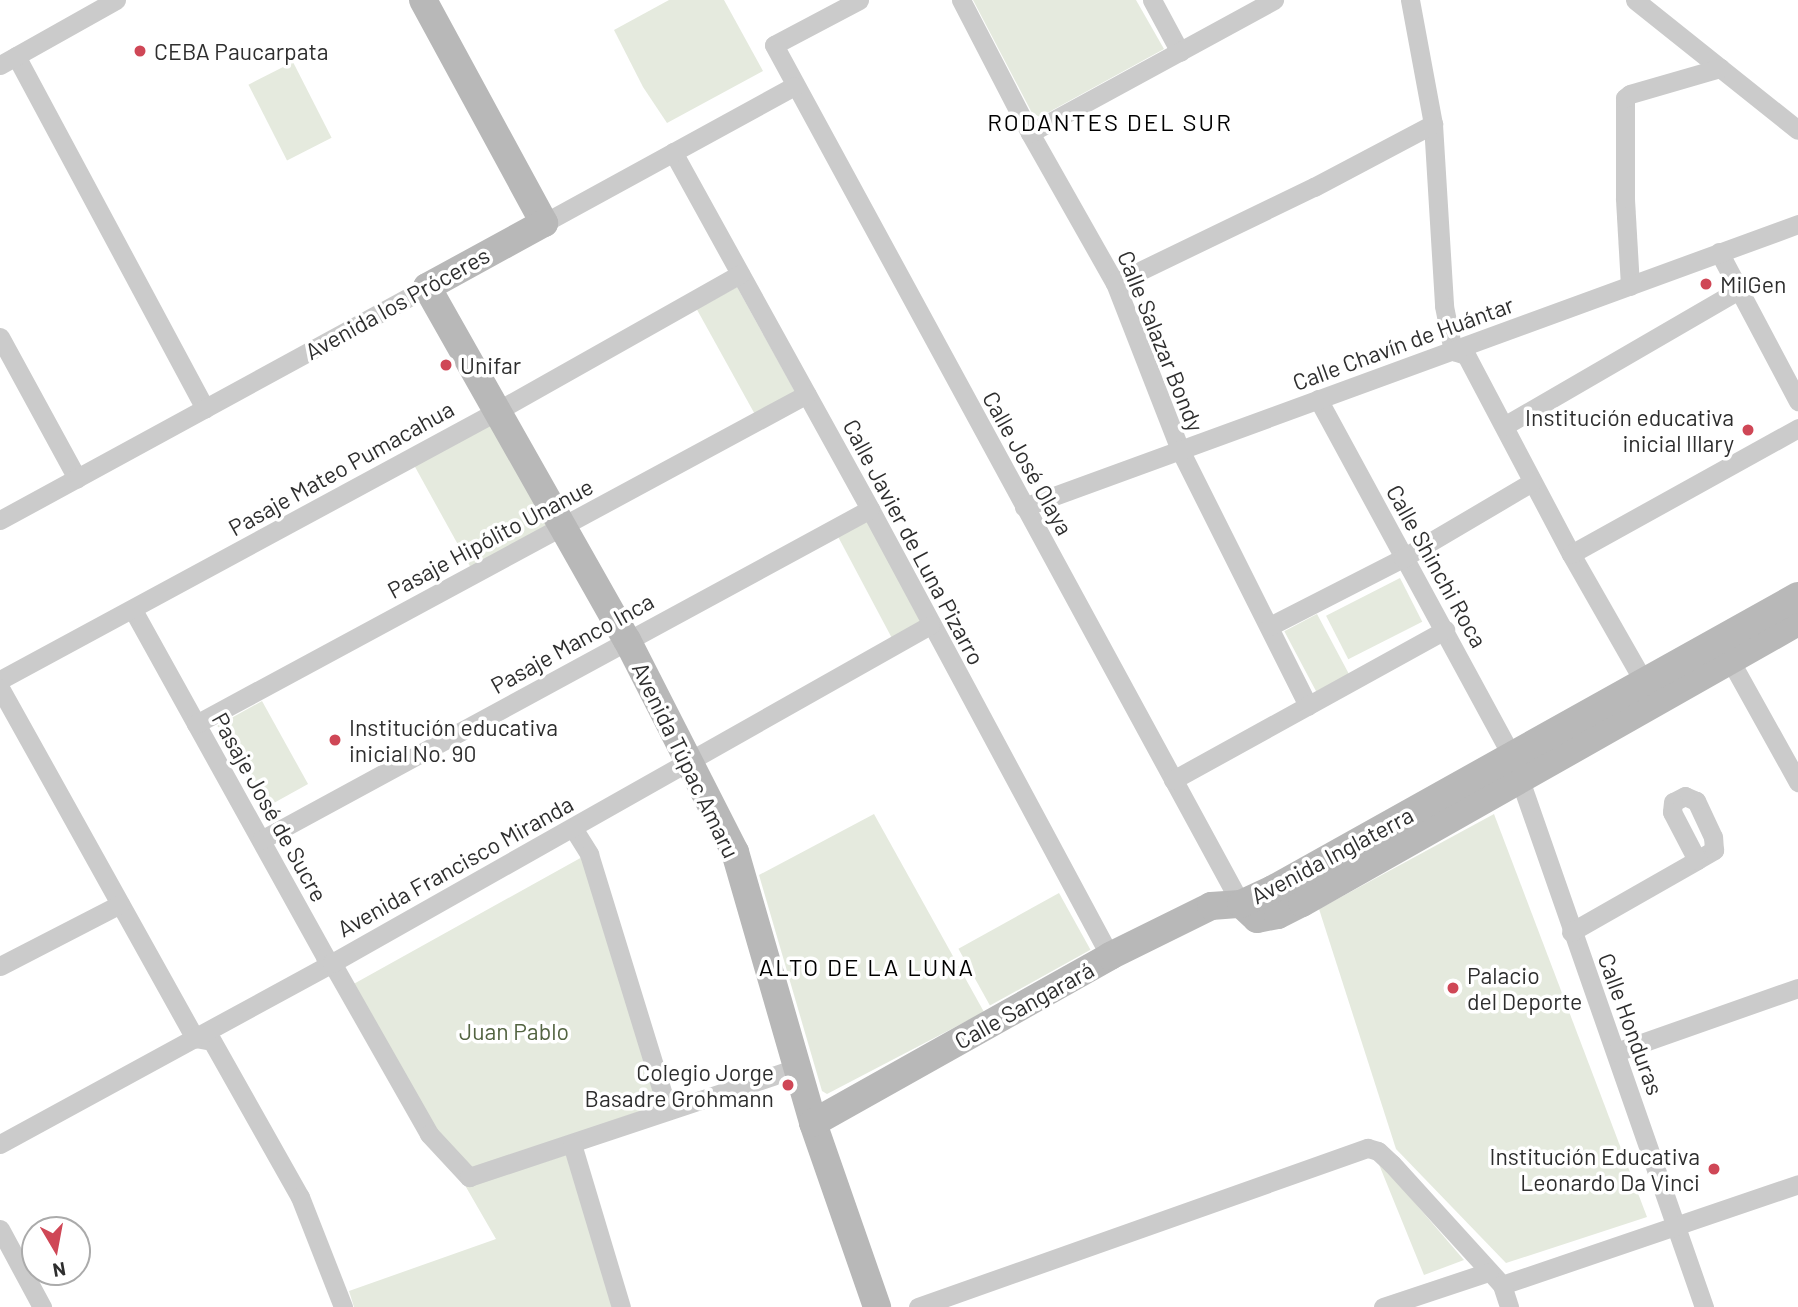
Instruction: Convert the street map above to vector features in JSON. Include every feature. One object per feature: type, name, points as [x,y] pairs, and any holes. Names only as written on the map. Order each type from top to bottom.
[{"type":"street","points":[[116,0],[8,61],[205,408]]},
{"type":"street","points":[[423,0],[544,223]]},
{"type":"street","name":"Calle José Olaya","points":[[859,0],[774,45],[1241,904]]},
{"type":"street","name":"Calle Salazar Bondy","points":[[961,0],[1030,132],[1115,282],[1180,450],[1308,706]]},
{"type":"street","points":[[1152,0],[1180,52]]},
{"type":"street","points":[[1030,132],[1274,0]]},
{"type":"street","points":[[1410,0],[1433,124],[1444,306],[1453,351],[1466,355],[1571,554],[1644,682]]},
{"type":"street","points":[[1635,0],[1798,130]]},
{"type":"street","points":[[1630,286],[1625,198],[1625,98],[1630,94],[1720,68]]},
{"type":"street","name":"Avenida los Próceres","points":[[0,520],[794,86]]},
{"type":"street","points":[[1115,282],[1314,187],[1433,124]]},
{"type":"street","name":"Calle Javier de Luna Pizarro","points":[[673,152],[870,509],[1110,956]]},
{"type":"street","name":"Calle Chavín de Huántar","points":[[1024,507],[1798,224]]},
{"type":"street","points":[[1719,252],[1798,401]]},
{"type":"street","name":"Pasaje Mateo Pumacahua","points":[[0,680],[498,411],[740,274]]},
{"type":"street","name":"Avenida Túpac Amaru","points":[[427,287],[627,640],[735,852],[813,1123],[877,1307]]},
{"type":"street","points":[[1504,426],[1739,290]]},
{"type":"street","points":[[2,347],[77,478]]},
{"type":"street","name":"Pasaje Hipólito Unanue","points":[[196,724],[807,394]]},
{"type":"street","name":"Calle Shinchi Roca","points":[[1318,399],[1403,558],[1445,630],[1516,769]]},
{"type":"street","points":[[1571,554],[1798,428]]},
{"type":"street","points":[[1270,626],[1403,558],[1532,482]]},
{"type":"street","name":"Pasaje Manco Inca","points":[[261,840],[870,509]]},
{"type":"street","name":"Avenida Inglaterra","points":[[1241,904],[1257,919],[1278,915],[1516,769],[1644,682],[1798,596]]},
{"type":"street","name":"Pasaje José de Sucre","points":[[133,610],[325,957],[332,963],[429,1134],[469,1177],[572,1144]]},
{"type":"street","name":"Avenida Inglaterra","points":[[1516,769],[1730,660],[1798,622]]},
{"type":"street","name":"Avenida Francisco Miranda","points":[[0,1144],[332,963],[689,763],[701,752],[930,625]]},
{"type":"street","points":[[1173,780],[1445,630]]},
{"type":"street","points":[[1730,660],[1798,782]]},
{"type":"street","points":[[0,688],[195,1038],[212,1041],[300,1198],[343,1307]]},
{"type":"street","name":"Calle Honduras","points":[[1516,769],[1704,1307]]},
{"type":"street","points":[[573,828],[589,854],[668,1110]]},
{"type":"street","points":[[1572,932],[1697,860]]},
{"type":"street","points":[[0,966],[120,904]]},
{"type":"street","name":"Calle Sangarará","points":[[813,1123],[1110,956],[1210,906],[1241,904]]},
{"type":"street","points":[[1616,1052],[1798,988]]},
{"type":"street","points":[[621,1307],[572,1144],[796,1068]]},
{"type":"street","points":[[918,1307],[1368,1148],[1378,1151],[1495,1278],[1509,1307]]},
{"type":"street","points":[[1383,1307],[1675,1226],[1798,1184]]},
{"type":"street","points":[[0,1229],[42,1307]]},
{"type":"green space","points":[[669,0],[724,0],[763,71],[667,123],[643,87],[614,30]]},
{"type":"green space","points":[[973,0],[1136,0],[1164,49],[1040,117],[1032,113]]},
{"type":"green space","points":[[293,62],[332,138],[287,160],[248,85]]},
{"type":"green space","points":[[737,287],[796,393],[755,415],[697,309]]},
{"type":"green space","points":[[493,420],[552,526],[472,570],[413,464]]},
{"type":"green space","points":[[866,519],[921,623],[892,639],[837,534]]},
{"type":"green space","points":[[1400,578],[1422,622],[1348,659],[1326,616]]},
{"type":"green space","points":[[1317,614],[1349,674],[1316,691],[1284,631]]},
{"type":"green space","points":[[262,701],[308,784],[263,809],[217,726]]},
{"type":"green space","points":[[874,814],[984,1012],[827,1094],[822,1091],[759,875]]},
{"type":"green space","name":"Palacio del Deporte","points":[[1494,814],[1647,1217],[1506,1263],[1396,1149],[1319,909]]},
{"type":"green space","name":"Juan Pablo","points":[[584,856],[664,1112],[567,1144],[617,1307],[354,1307],[349,1291],[496,1239],[350,986]]},
{"type":"green space","points":[[1059,893],[1091,950],[990,1006],[958,949]]},
{"type":"green space","points":[[1378,1162],[1390,1174],[1464,1260],[1424,1275]]},
{"type":"place","name":"CEBA Paucarpata","points":[[140,51]]},
{"type":"place","name":"MilGen","points":[[1706,284]]},
{"type":"place","name":"Unifar","points":[[446,365]]},
{"type":"place","name":"Institución educativa inicial Illary","points":[[1748,430]]},
{"type":"place","name":"Institución educativa inicial No. 90","points":[[335,740]]},
{"type":"place","name":"Palacio del Deporte","points":[[1453,988]]},
{"type":"place","name":"Colegio Jorge Basadre Grohmann","points":[[788,1085]]},
{"type":"place","name":"Institución Educativa Leonardo Da Vinci","points":[[1714,1169]]},
{"type":"district","name":"RODANTES DEL SUR","points":[[1110,122]]},
{"type":"district","name":"ALTO DE LA LUNA","points":[[867,967]]}]
